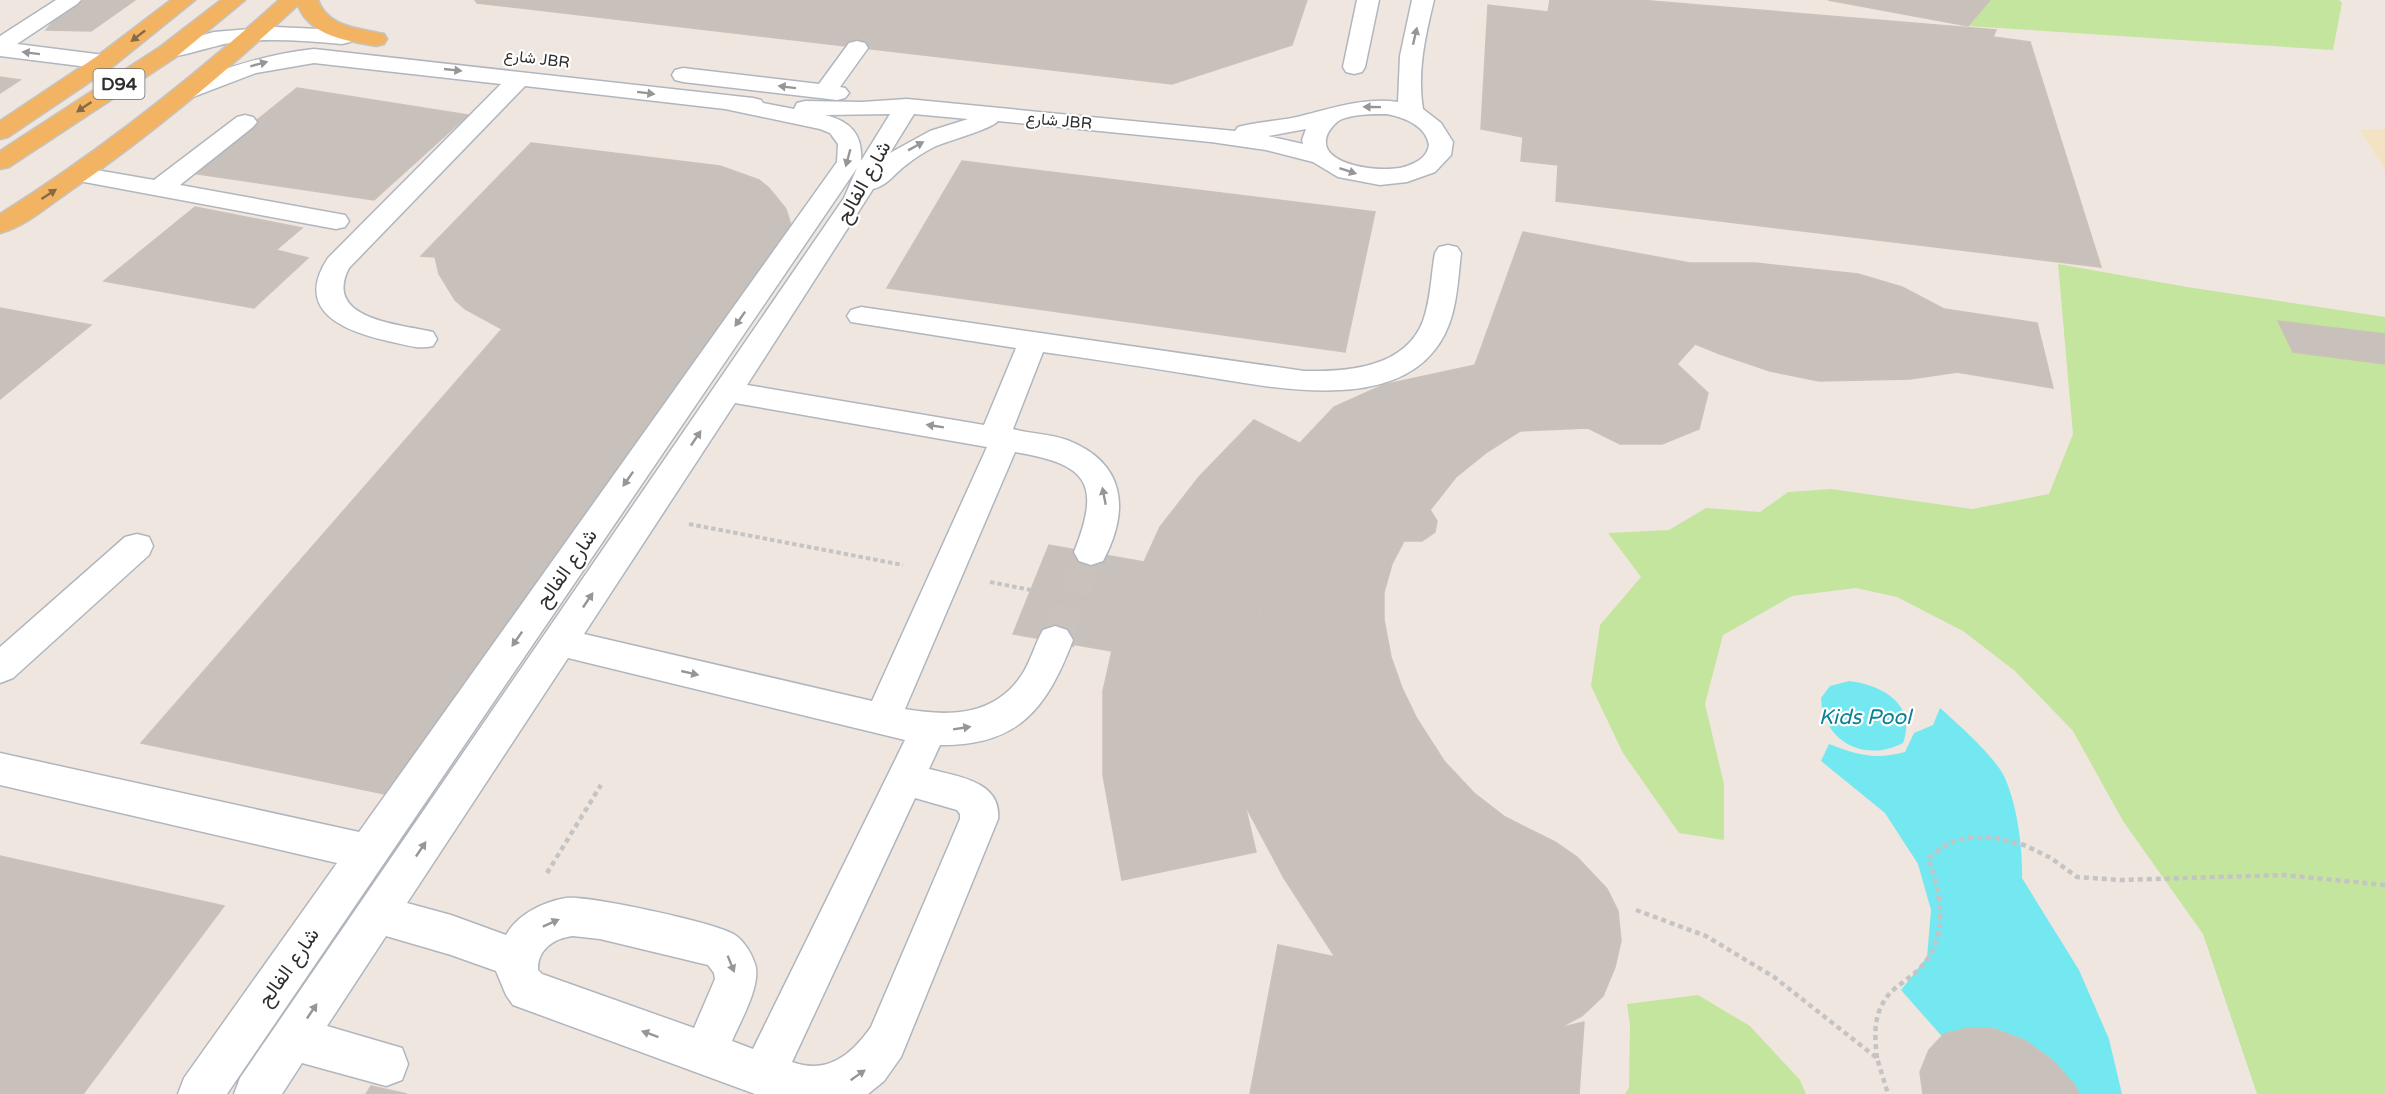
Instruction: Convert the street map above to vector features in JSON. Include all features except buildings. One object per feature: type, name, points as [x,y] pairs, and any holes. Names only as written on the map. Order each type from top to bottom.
[{"type":"main road","points":[[0,132],[104,62],[184,0]]},
{"type":"main road","name":"D94","points":[[0,162],[168,52],[234,0]]},
{"type":"main road","name":"D94","points":[[0,225],[79,174],[185,93],[291,0]]},
{"type":"main road","points":[[307,0],[312,13],[321,22],[335,29],[376,39]]},
{"type":"street","points":[[0,47],[70,0]]},
{"type":"street","points":[[1354,67],[1368,0]]},
{"type":"street","points":[[1412,114],[1407,93],[1407,73],[1423,0]]},
{"type":"street","points":[[168,52],[207,39],[257,32],[399,42]]},
{"type":"street","points":[[0,47],[104,62]]},
{"type":"street","points":[[825,92],[857,48]]},
{"type":"street","name":"شارع JBR","points":[[185,93],[248,67],[270,61],[314,56],[733,104],[840,110],[907,106],[1211,135],[1266,143],[1320,156],[1334,166],[1351,173],[1373,177],[1394,177],[1414,173],[1429,165],[1439,155],[1442,144],[1437,133],[1427,122],[1412,114],[1395,109],[1359,107],[1329,117],[1272,128],[1211,135]]},
{"type":"street","name":"شارع JBR","points":[[660,72],[879,99],[907,106]]},
{"type":"street","points":[[44,77],[76,82]]},
{"type":"street","points":[[423,339],[372,327],[346,318],[332,303],[329,284],[338,264],[520,78]]},
{"type":"street","name":"شارع الفالح","points":[[200,1094],[849,162],[850,144],[838,128],[813,119],[733,104]]},
{"type":"street","name":"شارع الفالح","points":[[256,1094],[857,198],[871,165],[907,106]]},
{"type":"street","points":[[857,198],[891,163],[923,142],[961,127],[1007,115]]},
{"type":"street","points":[[1320,156],[1314,146],[1313,135],[1318,125],[1329,117]]},
{"type":"street","points":[[159,189],[244,122]]},
{"type":"street","points":[[79,174],[336,221]]},
{"type":"street","points":[[861,316],[1304,381],[1325,382],[1385,371],[1415,353],[1433,331],[1448,253]]},
{"type":"street","points":[[883,718],[945,574],[1000,437],[1033,341]]},
{"type":"street","points":[[727,392],[1000,437],[1057,448],[1071,454],[1094,472],[1103,490],[1106,510],[1103,524],[1091,552]]},
{"type":"street","points":[[0,668],[137,546]]},
{"type":"street","points":[[560,642],[883,718],[950,730],[971,727],[992,720],[1011,710],[1027,697],[1038,682],[1055,640]]},
{"type":"street","points":[[763,1075],[929,728]]},
{"type":"street","points":[[0,769],[368,852]]},
{"type":"street","points":[[705,1053],[736,979],[735,966],[721,949],[585,917],[571,917],[551,922],[532,934],[522,946],[517,959],[517,972],[520,982],[528,990],[798,1088],[819,1090],[841,1085],[860,1075],[876,1060],[886,1042],[976,828],[980,810],[969,796],[905,779]]},
{"type":"street","points":[[377,914],[451,935],[517,959]]},
{"type":"street","points":[[293,1039],[386,1064]]},
{"type":"path","points":[[644,515],[945,574]]},
{"type":"path","points":[[1007,585],[1031,590]]},
{"type":"path","points":[[540,884],[601,785]]},
{"type":"path","points":[[1888,1094],[1877,1058],[1875,1036],[1878,1015],[1886,997],[1918,969],[1932,951],[1940,930],[1942,906],[1938,882],[1928,858],[1947,844],[1968,837],[1995,838],[2024,845],[2051,858],[2077,876],[2121,880],[2284,875],[2385,885]]},
{"type":"path","points":[[1636,910],[1706,936],[1740,955],[1806,1002],[1877,1058]]},
{"type":"green space","points":[[1990,0],[2339,0],[2342,3],[2333,50],[1968,26]]},
{"type":"green space","points":[[2058,264],[2187,287],[2385,317],[2385,1094],[2257,1094],[2203,934],[2123,821],[2073,731],[2015,671],[1963,631],[1897,597],[1856,588],[1792,596],[1723,635],[1705,704],[1724,784],[1724,840],[1679,833],[1623,753],[1591,686],[1600,625],[1641,577],[1608,533],[1669,530],[1706,508],[1760,512],[1788,492],[1831,489],[1972,509],[2049,494],[2073,434]]},
{"type":"green space","points":[[1698,995],[1750,1026],[1800,1080],[1806,1094],[1625,1094],[1629,1088],[1630,1025],[1627,1004]]},
{"type":"sand","points":[[2385,129],[2385,170],[2360,130]]},
{"type":"water","name":"Kids Pool","points":[[1849,681],[1874,687],[1894,699],[1905,718],[1906,730],[1903,743],[1889,749],[1874,751],[1861,749],[1838,737],[1829,726],[1821,698],[1830,686]]},
{"type":"water","points":[[1940,708],[1984,750],[2004,776],[2009,787],[2018,826],[2022,878],[2079,970],[2109,1039],[2122,1094],[2070,1094],[1954,1050],[1901,990],[1927,957],[1931,910],[1918,864],[1885,813],[1821,761],[1829,744],[1875,756],[1905,752],[1914,733],[1933,725]]},
{"type":"tunnel","points":[[1057,636],[1091,552]]},
{"type":"tunnel","points":[[1055,640],[1057,635]]}]
